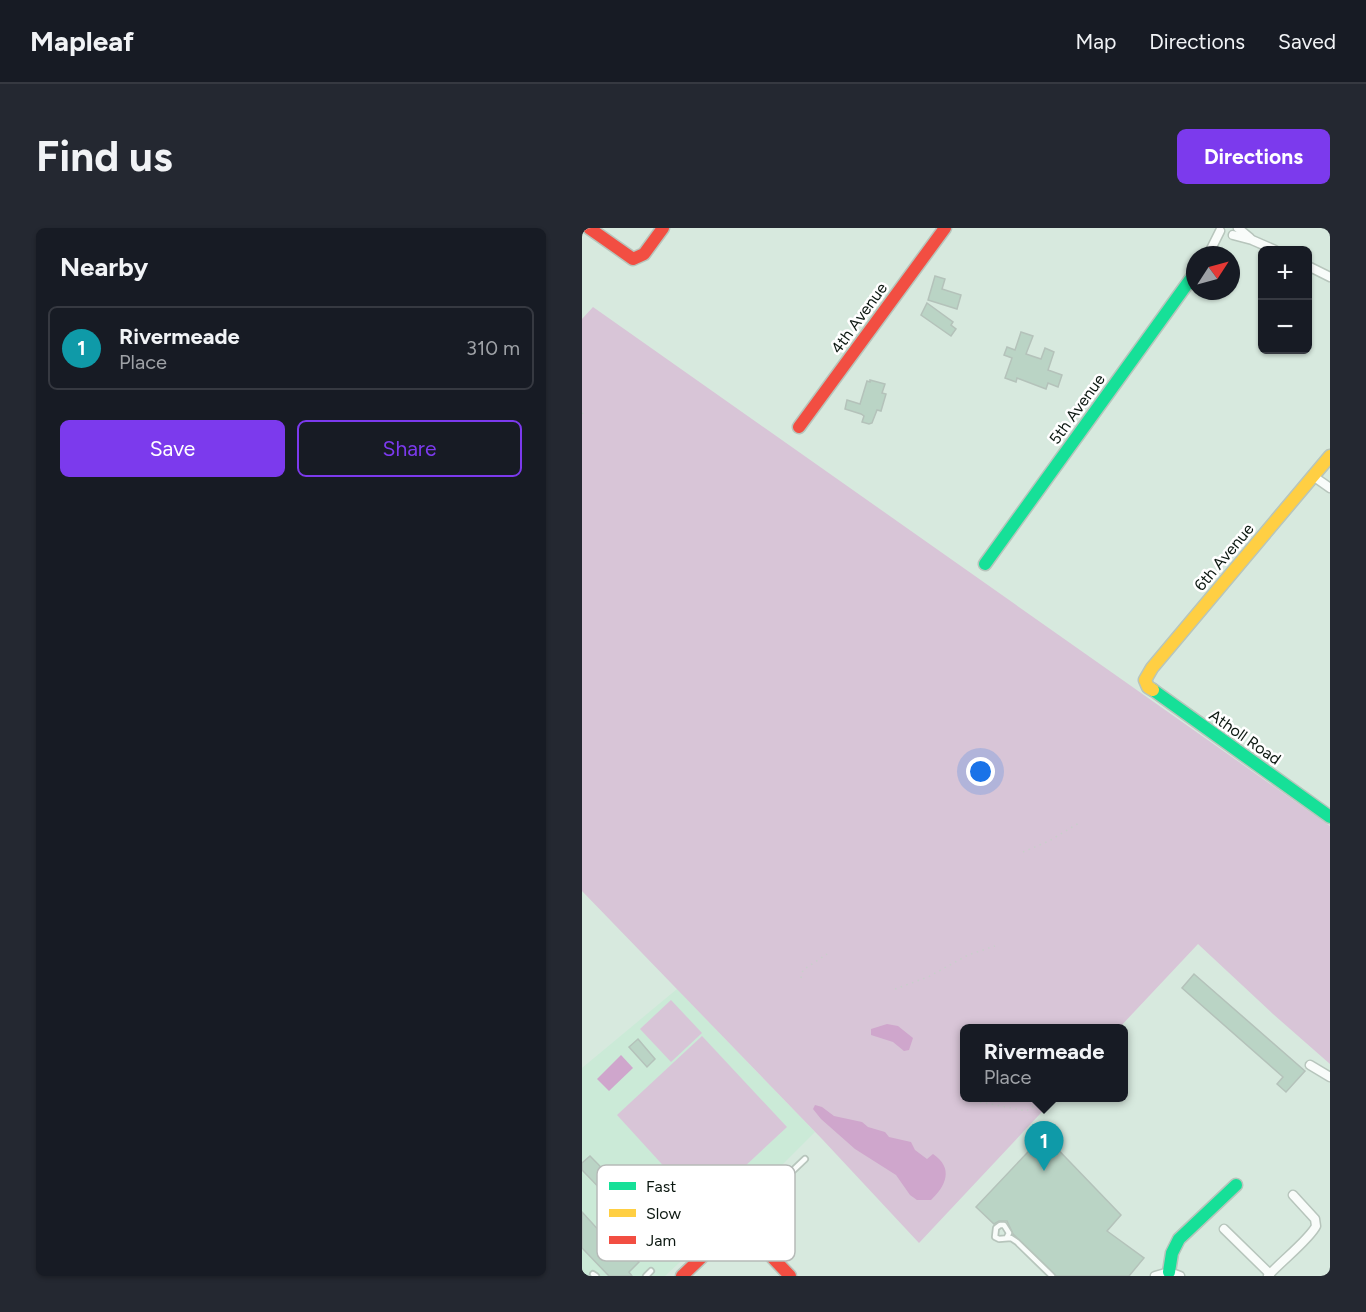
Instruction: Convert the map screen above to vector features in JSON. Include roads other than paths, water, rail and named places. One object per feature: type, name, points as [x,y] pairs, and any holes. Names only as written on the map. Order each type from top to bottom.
[{"type":"street","points":[[589,228],[633,259],[644,254],[663,228]]},
{"type":"street","name":"4th Avenue","points":[[799,428],[945,228]]},
{"type":"street","points":[[1215,246],[1227,230],[1266,246]]},
{"type":"street","points":[[1312,268],[1330,277]]},
{"type":"street","name":"5th Avenue","points":[[985,564],[1186,285]]},
{"type":"street","name":"6th Avenue","points":[[1145,680],[1152,668],[1330,456]]},
{"type":"street","points":[[1314,476],[1330,488]]},
{"type":"street","name":"Atholl Road","points":[[1145,680],[1152,690],[1330,817]]},
{"type":"street","points":[[1310,1065],[1330,1077]]},
{"type":"street","points":[[1155,1276],[1174,1274],[1172,1253],[1179,1239],[1236,1185]]},
{"type":"street","points":[[1224,1229],[1269,1275],[1311,1234],[1316,1226],[1315,1219],[1293,1195]]},
{"type":"street","points":[[682,1276],[699,1261]]},
{"type":"street","points":[[776,1261],[790,1276]]},
{"type":"lane","points":[[795,1168],[805,1159]]},
{"type":"lane","points":[[1006,1237],[1017,1242],[1052,1276]]},
{"type":"lane","points":[[646,1276],[651,1271]]},
{"type":"place","name":"Rivermeade","points":[[1044,1171]]}]
